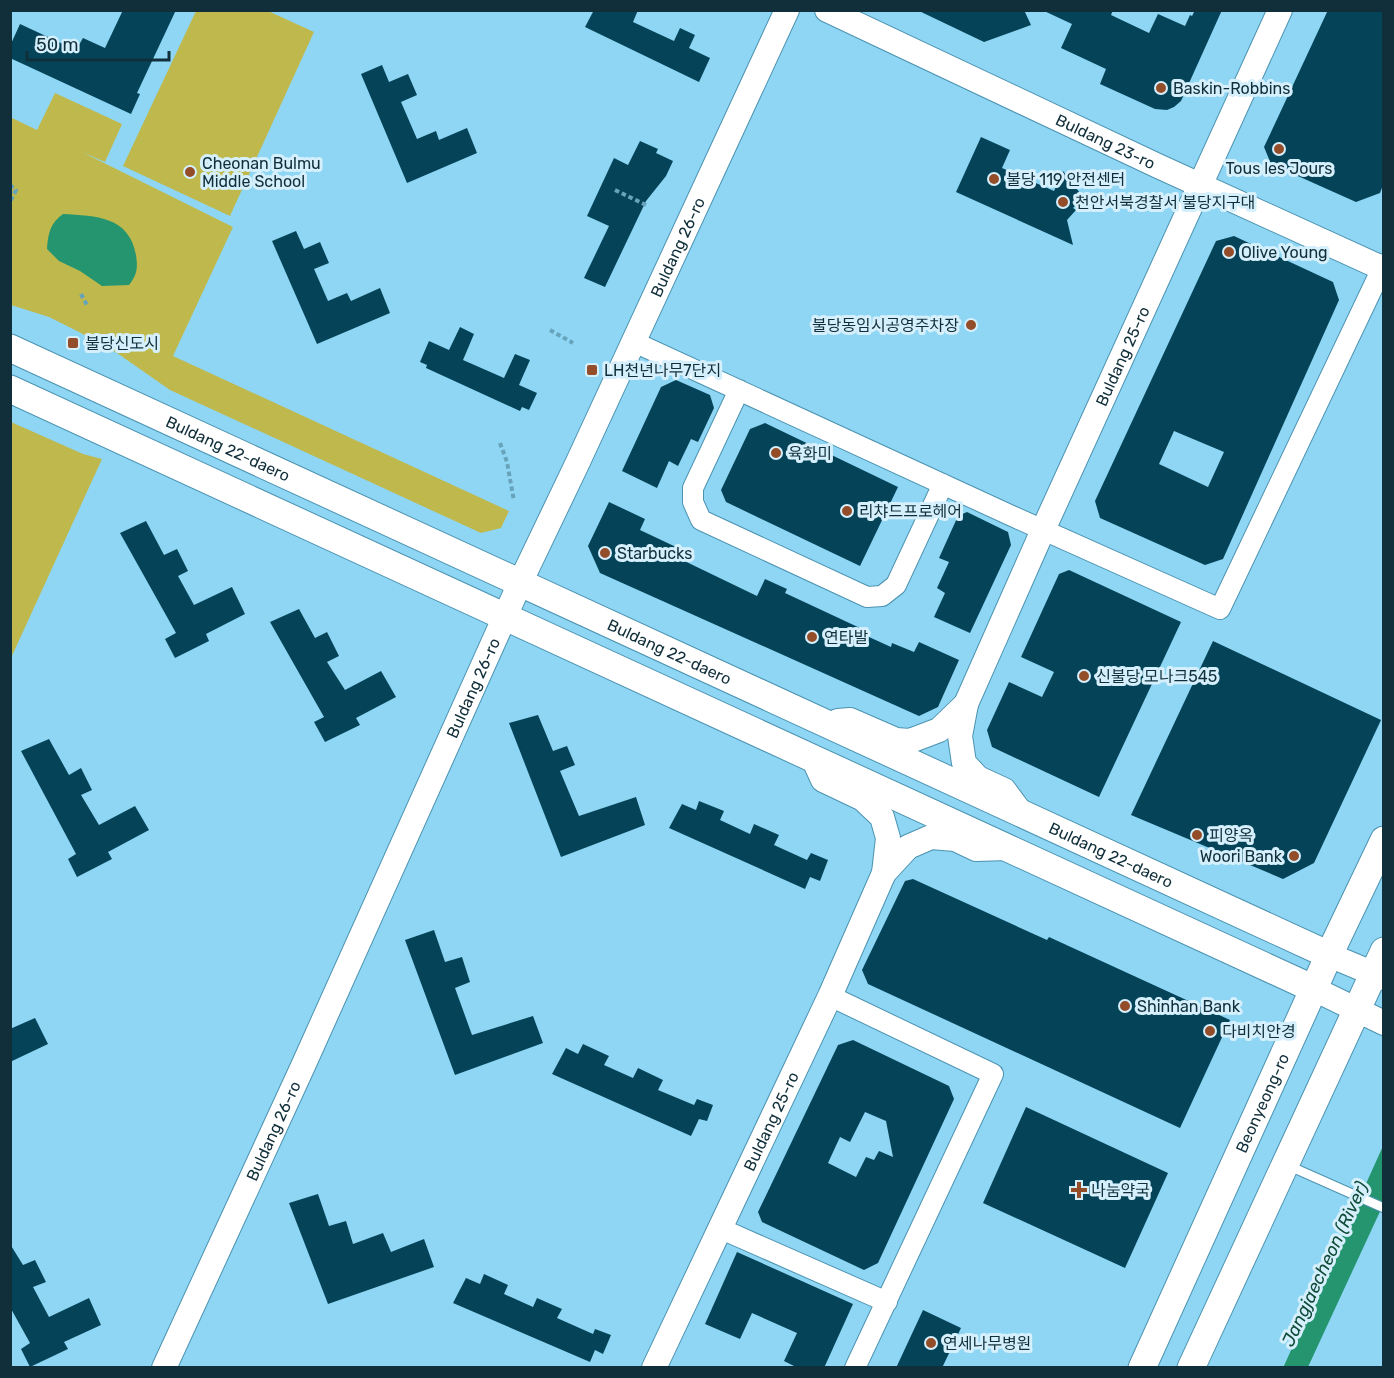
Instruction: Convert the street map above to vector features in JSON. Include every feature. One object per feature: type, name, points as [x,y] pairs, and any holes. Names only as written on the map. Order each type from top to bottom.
[{"type":"main road","name":"Buldang 22-daero","points":[[10,348],[1329,955]]},
{"type":"main road","points":[[10,389],[1314,989]]},
{"type":"main road","name":"Beonyeong-ro","points":[[1142,1368],[1383,840]]},
{"type":"main road","points":[[1191,1368],[1356,1009],[1380,968]]},
{"type":"street","name":"Buldang 26-ro","points":[[164,1368],[308,1056],[520,583],[634,342],[786,10]]},
{"type":"street","name":"Buldang 23-ro","points":[[827,10],[1200,185],[1383,267]]},
{"type":"street","name":"Buldang 25-ro","points":[[966,704],[1280,10]]},
{"type":"street","points":[[634,342],[1220,609],[1383,267]]},
{"type":"street","points":[[739,390],[693,488],[693,502],[701,520],[867,597],[882,596],[896,585],[943,484]]},
{"type":"street","points":[[825,723],[850,720],[896,740],[910,741],[939,730],[966,704]]},
{"type":"street","points":[[966,704],[960,736],[964,763],[978,778],[1004,790],[1022,813]]},
{"type":"street","points":[[813,758],[823,780],[863,799],[882,817],[888,838],[884,873]]},
{"type":"street","points":[[884,873],[908,847],[931,837],[955,839],[976,849],[1007,848]]},
{"type":"street","name":"Buldang 25-ro","points":[[654,1368],[830,996],[884,873]]},
{"type":"street","points":[[1329,955],[1380,968]]},
{"type":"street","points":[[1314,989],[1383,1023]]},
{"type":"street","points":[[830,996],[993,1074],[855,1368]]},
{"type":"street","points":[[719,1228],[886,1302]]},
{"type":"lane","points":[[1285,1164],[1383,1208]]},
{"type":"path","points":[[10,184],[16,190],[11,202]]},
{"type":"path","points":[[615,190],[646,205]]},
{"type":"path","points":[[81,294],[88,307]]},
{"type":"path","points":[[550,330],[573,343]]},
{"type":"path","points":[[500,443],[507,462],[514,501]]},
{"type":"shaded area","points":[[196,11],[268,11],[314,32],[230,216],[123,166]]},
{"type":"shaded area","points":[[55,93],[122,124],[105,162],[82,152],[233,227],[173,356],[509,511],[501,528],[481,533],[170,390],[117,353],[79,332],[49,317],[11,305],[10,117],[37,130]]},
{"type":"shaded area","points":[[63,214],[99,218],[119,225],[126,232],[132,242],[137,264],[135,275],[129,285],[102,286],[80,271],[59,261],[47,249],[50,229]]},
{"type":"shaded area","points":[[11,422],[83,454],[102,459],[11,658]]},
{"type":"shaded area","points":[[1383,1146],[1383,1205],[1308,1367],[1283,1368]]},
{"type":"building","points":[[123,10],[176,10],[137,93],[140,94],[131,114],[10,58],[10,46],[20,24],[76,50],[83,38],[105,48]]},
{"type":"building","points":[[594,10],[638,10],[633,22],[674,41],[680,28],[695,35],[689,48],[710,58],[699,82],[585,27]]},
{"type":"building","points":[[917,10],[1024,10],[1031,25],[984,42]]},
{"type":"building","points":[[1042,10],[1113,10],[1111,15],[1149,33],[1158,14],[1185,26],[1195,10],[1222,10],[1181,101],[1167,110],[1155,109],[1100,84],[1106,69],[1061,48],[1072,24]]},
{"type":"building","points":[[1328,10],[1383,10],[1383,185],[1380,193],[1356,202],[1271,164],[1264,147]]},
{"type":"building","points":[[382,65],[389,82],[408,74],[417,95],[401,102],[417,139],[436,131],[439,140],[467,128],[477,153],[407,183],[361,74]]},
{"type":"building","name":"불당 119 안전센터","points":[[981,137],[1010,150],[1002,168],[1054,191],[1063,171],[1083,197],[1073,208],[1076,210],[1067,220],[1073,245],[956,192]]},
{"type":"building","points":[[640,141],[658,149],[656,153],[673,161],[666,176],[646,201],[605,287],[584,278],[609,226],[587,216],[614,158],[628,165]]},
{"type":"building","points":[[296,231],[304,249],[320,242],[329,263],[314,269],[328,301],[347,293],[351,301],[380,288],[390,313],[317,344],[272,241]]},
{"type":"building","points":[[1234,236],[1333,282],[1339,300],[1223,559],[1205,565],[1100,518],[1095,501],[1216,241]],"holes":[[[1174,431],[1224,452],[1208,487],[1159,464]]]},
{"type":"building","points":[[460,327],[474,334],[463,360],[504,378],[515,354],[530,360],[519,385],[537,393],[529,410],[522,407],[520,411],[426,368],[427,365],[420,362],[429,341],[449,350]]},
{"type":"building","points":[[676,380],[710,395],[714,408],[698,442],[691,439],[678,466],[669,461],[657,488],[622,471],[661,387]]},
{"type":"building","points":[[765,423],[898,487],[860,566],[726,502],[721,490],[750,429]]},
{"type":"building","points":[[609,502],[645,519],[640,530],[676,547],[672,555],[757,596],[765,579],[787,589],[785,593],[860,628],[858,632],[891,647],[892,643],[914,652],[919,642],[959,660],[938,707],[919,716],[600,573],[588,546]]},
{"type":"building","points":[[967,512],[1008,532],[1011,545],[970,633],[934,617],[945,593],[937,588],[949,562],[939,558],[958,516]]},
{"type":"building","points":[[146,521],[164,555],[177,549],[188,571],[178,576],[194,605],[232,587],[245,614],[206,634],[209,641],[175,658],[165,639],[176,633],[120,533]]},
{"type":"building","name":"신불당 모나크545","points":[[1069,570],[1181,622],[1099,797],[992,747],[987,730],[1009,682],[1042,697],[1054,672],[1021,657],[1059,574]]},
{"type":"building","points":[[299,609],[315,638],[327,632],[339,656],[327,662],[345,690],[381,671],[396,697],[356,718],[360,725],[325,742],[314,722],[324,717],[270,622]]},
{"type":"building","points":[[1213,641],[1381,720],[1314,863],[1283,879],[1131,815]]},
{"type":"building","points":[[538,715],[553,751],[567,746],[575,765],[560,771],[579,816],[636,797],[645,825],[561,857],[509,723]]},
{"type":"building","points":[[49,739],[69,775],[81,768],[92,790],[81,795],[99,825],[135,806],[149,830],[108,852],[112,859],[77,877],[68,859],[76,854],[21,751]]},
{"type":"building","points":[[699,801],[724,811],[720,820],[750,834],[754,824],[779,835],[774,845],[807,860],[811,853],[828,860],[820,881],[810,877],[805,889],[669,828],[682,804],[696,810]]},
{"type":"building","points":[[913,879],[1047,940],[1049,937],[1230,1020],[1180,1128],[868,984],[862,970],[905,881]]},
{"type":"building","points":[[434,930],[445,962],[462,957],[470,982],[455,988],[472,1035],[533,1016],[543,1043],[455,1075],[405,940]]},
{"type":"building","points":[[35,1018],[48,1044],[10,1062],[10,1029]]},
{"type":"building","points":[[853,1040],[949,1086],[954,1099],[878,1263],[864,1270],[762,1222],[758,1212],[838,1045]],"holes":[[[865,1112],[886,1121],[893,1157],[879,1151],[874,1160],[866,1157],[856,1177],[828,1163],[840,1137],[850,1142]]]},
{"type":"building","points":[[583,1044],[609,1056],[604,1065],[633,1078],[638,1068],[663,1080],[658,1090],[694,1105],[697,1099],[713,1105],[707,1121],[699,1119],[691,1136],[552,1074],[566,1048],[578,1054]]},
{"type":"building","points":[[1026,1107],[1168,1173],[1125,1268],[983,1203]]},
{"type":"building","points":[[318,1194],[329,1226],[346,1221],[353,1244],[383,1233],[391,1252],[424,1239],[434,1267],[328,1304],[289,1203]]},
{"type":"building","points":[[10,1244],[23,1265],[35,1260],[46,1282],[33,1287],[49,1317],[89,1298],[101,1325],[64,1342],[68,1349],[30,1367],[21,1349],[30,1343],[10,1307]]},
{"type":"building","points":[[737,1252],[853,1304],[824,1368],[798,1368],[784,1361],[797,1333],[752,1313],[740,1339],[705,1324]]},
{"type":"building","points":[[484,1274],[508,1285],[504,1294],[533,1307],[537,1298],[562,1309],[557,1318],[593,1334],[595,1329],[611,1335],[603,1354],[595,1350],[590,1362],[453,1303],[466,1278],[480,1284]]},
{"type":"building","name":"연세나무병원","points":[[923,1310],[961,1328],[942,1368],[896,1368]]},
{"type":"place","name":"Baskin-Robbins","points":[[1161,88]]},
{"type":"place","name":"Tous les Jours","points":[[1279,149]]},
{"type":"place","name":"Cheonan Bulmu Middle School","points":[[190,172]]},
{"type":"place","name":"불당 119 안전센터","points":[[994,179]]},
{"type":"place","name":"천안서북경찰서 불당지구대","points":[[1063,202]]},
{"type":"place","name":"Olive Young","points":[[1229,252]]},
{"type":"place","name":"불당동임시공영주차장","points":[[971,325]]},
{"type":"place","name":"불당신도시","points":[[73,343]]},
{"type":"place","name":"LH천년나무7단지","points":[[592,370]]},
{"type":"place","name":"육화미","points":[[776,453]]},
{"type":"place","name":"리챠드프로헤어","points":[[847,511]]},
{"type":"place","name":"Starbucks","points":[[605,553]]},
{"type":"place","name":"연타발","points":[[812,637]]},
{"type":"place","name":"신불당 모나크545","points":[[1084,676]]},
{"type":"place","name":"피양옥","points":[[1197,835]]},
{"type":"place","name":"Woori Bank","points":[[1294,856]]},
{"type":"place","name":"Shinhan Bank","points":[[1125,1006]]},
{"type":"place","name":"다비치안경","points":[[1210,1031]]},
{"type":"place","name":"나눔약국","points":[[1079,1190]]},
{"type":"place","name":"연세나무병원","points":[[931,1343]]},
{"type":"water label","name":"Jangjaecheon (River)","points":[[1325,1264]]}]
